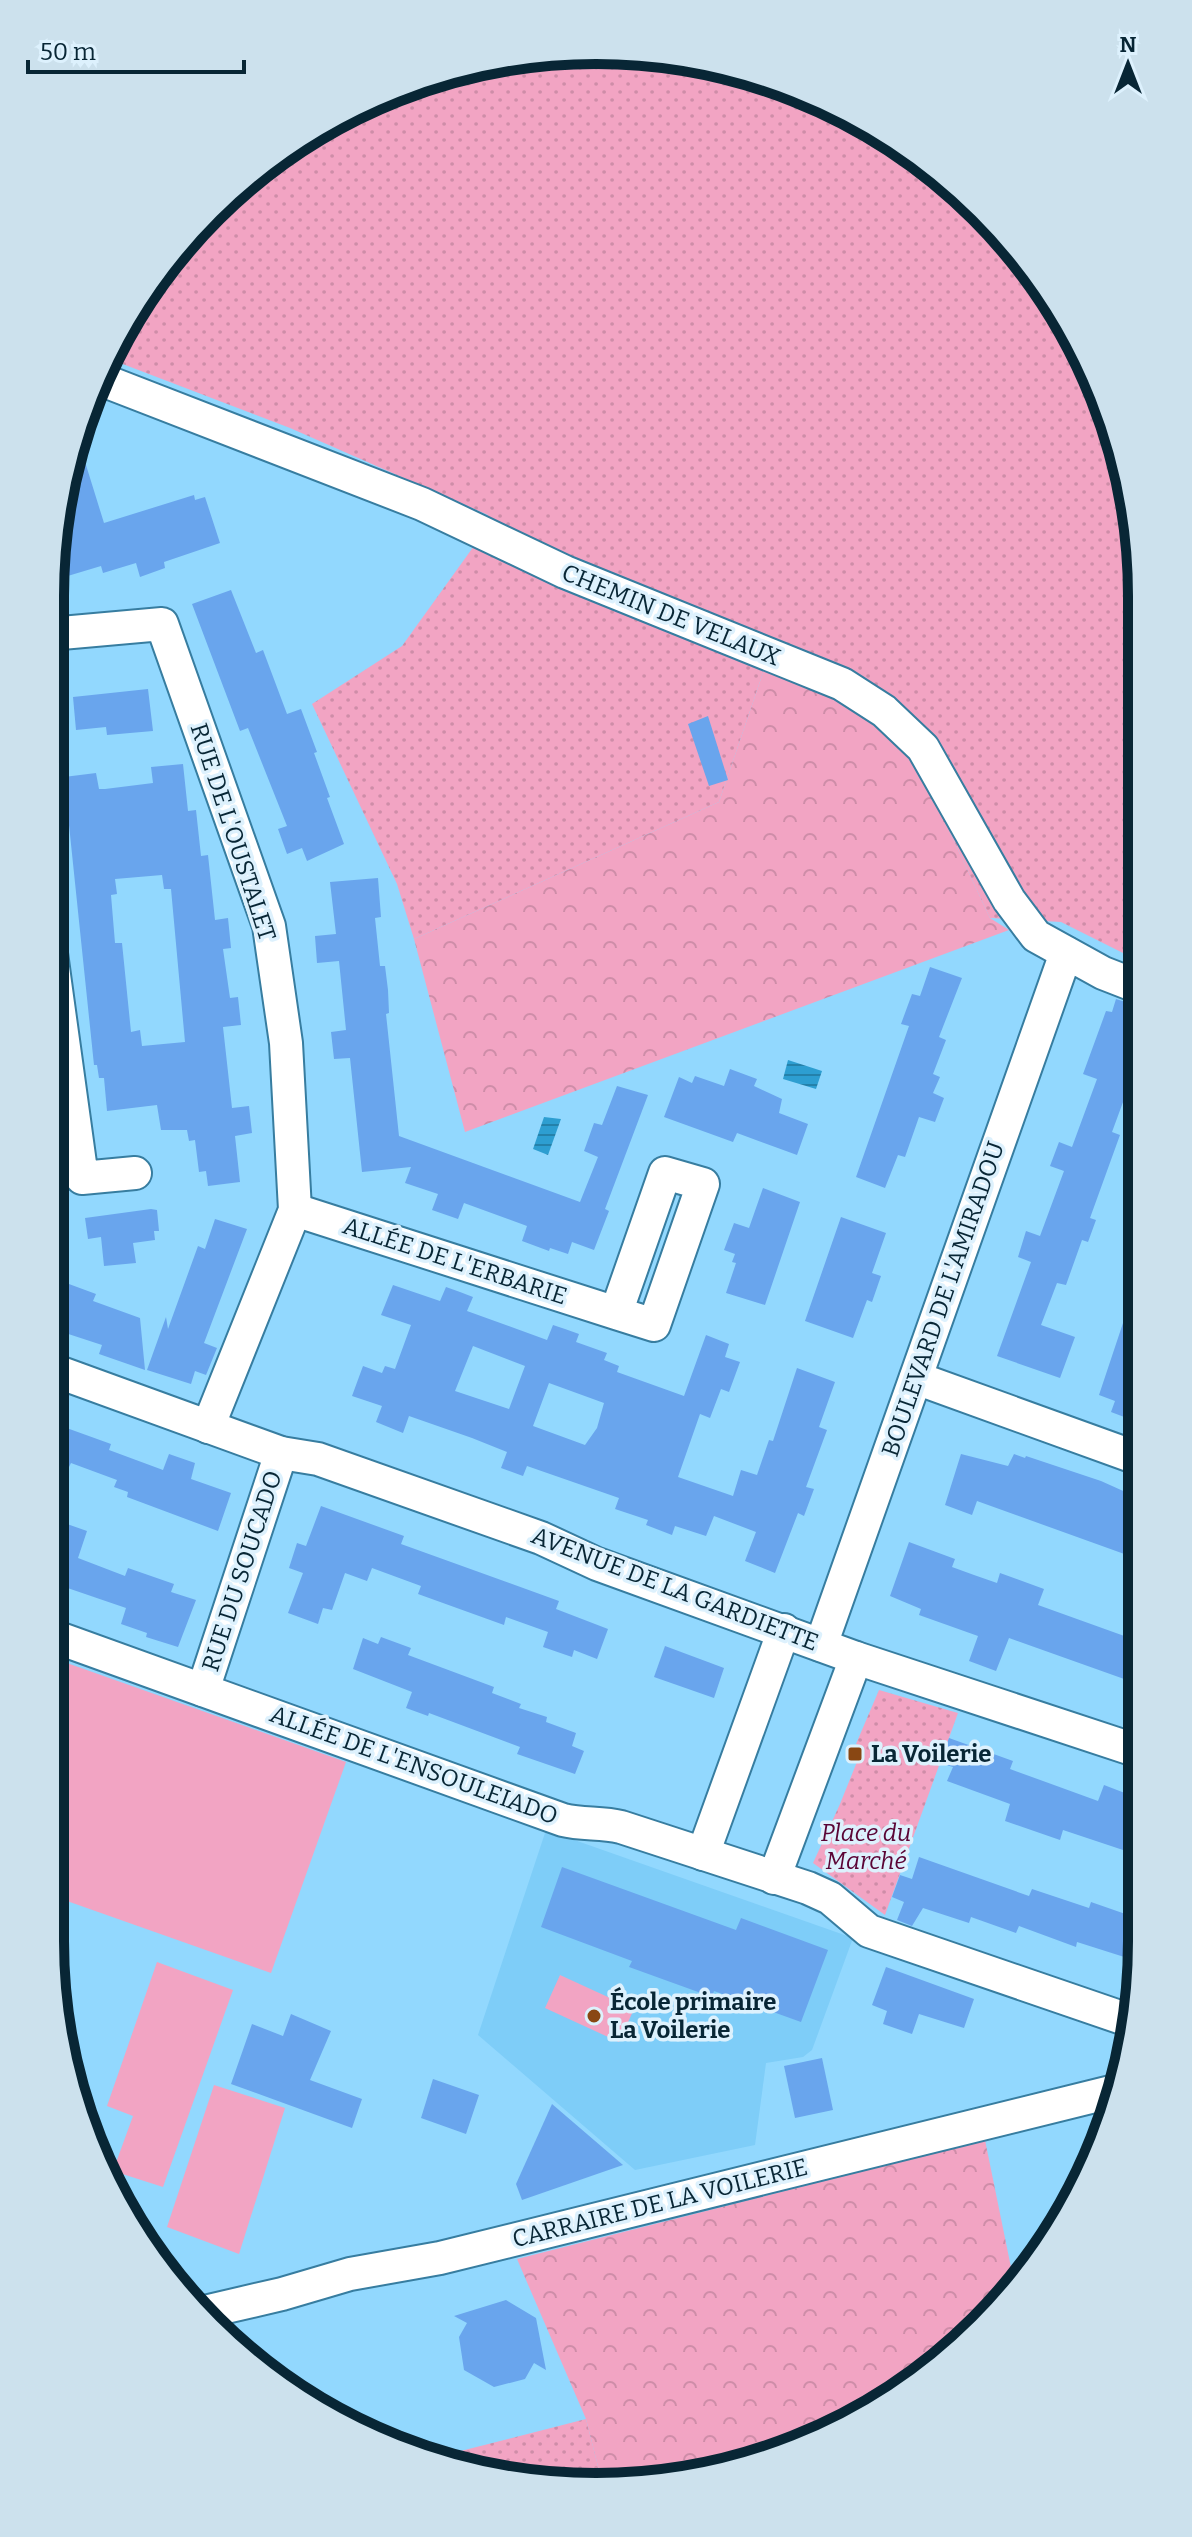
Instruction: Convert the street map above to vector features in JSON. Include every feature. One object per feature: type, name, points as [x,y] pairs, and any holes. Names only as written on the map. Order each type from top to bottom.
[{"type":"street","name":"CHEMIN DE VELAUX","points":[[109,382],[422,504],[565,572],[842,684],[884,711],[923,748],[1009,900],[1036,936],[1103,973],[1128,983]]},
{"type":"street","name":"RUE DE L'OUSTALET","points":[[64,633],[162,624],[269,926],[286,1043],[295,1210],[208,1427]]},
{"type":"street","name":"BOULEVARD DE L'AMIRADOU","points":[[821,1645],[1066,953]]},
{"type":"street","points":[[64,1048],[82,1178],[135,1173]]},
{"type":"street","name":"ALLÉE DE L'ERBARIE","points":[[295,1210],[616,1313]]},
{"type":"street","name":"AVENUE DE LA GARDIETTE","points":[[64,1374],[281,1453],[318,1459],[541,1538],[597,1564],[856,1658],[1128,1748]]},
{"type":"street","points":[[916,1378],[1128,1455]]},
{"type":"street","name":"RUE DU SOUCADO","points":[[203,1690],[281,1453]]},
{"type":"street","points":[[703,1854],[784,1630]]},
{"type":"street","name":"ALLÉE DE L'ENSOULEIADO","points":[[64,1640],[532,1808],[581,1824],[601,1822],[621,1827],[808,1888],[830,1898],[869,1931],[1122,2018]]},
{"type":"street","points":[[774,1878],[856,1658]]},
{"type":"street","name":"CARRAIRE DE LA VOILERIE","points":[[213,2310],[350,2274],[440,2258],[1106,2093]]},
{"type":"shaded area","points":[[788,1060],[822,1071],[816,1089],[783,1079]]},
{"type":"shaded area","points":[[544,1117],[561,1119],[548,1155],[533,1149]]},
{"type":"shaded area","name":"École primaire La Voilerie","points":[[546,1830],[853,1938],[812,2050],[803,2057],[766,2063],[755,2145],[635,2170],[478,2035]]},
{"type":"green space","points":[[561,65],[631,65],[700,74],[767,92],[800,104],[862,135],[947,196],[996,245],[1057,330],[1088,392],[1100,425],[1118,492],[1127,561],[1128,956],[1061,922],[990,918],[913,754],[766,664],[719,802],[414,939],[397,884],[312,704],[402,646],[479,539],[488,515],[290,428],[118,362],[154,300],[196,245],[220,220],[272,174],[330,135],[361,119],[425,92],[492,74]]},
{"type":"green space","points":[[766,664],[844,702],[913,754],[990,918],[1009,930],[465,1132],[414,939],[719,802]]},
{"type":"green space","points":[[64,1662],[346,1762],[271,1973],[64,1900]]},
{"type":"green space","name":"Place du Marché","points":[[879,1690],[958,1713],[885,1915],[813,1863],[863,1747],[856,1744]]},
{"type":"green space","points":[[157,1962],[233,1990],[163,2187],[117,2172],[115,2167],[133,2116],[107,2106]]},
{"type":"green space","points":[[560,1975],[634,2009],[619,2042],[545,2008]]},
{"type":"green space","points":[[214,2085],[285,2108],[239,2254],[167,2227]]},
{"type":"green space","points":[[985,2140],[1012,2272],[972,2317],[920,2363],[862,2402],[831,2418],[800,2433],[734,2455],[665,2468],[600,2473],[586,2419],[517,2259]]},
{"type":"green space","points":[[586,2419],[600,2473],[527,2468],[452,2453]]},
{"type":"building","points":[[83,455],[104,523],[194,495],[195,500],[205,497],[220,543],[164,562],[165,568],[140,577],[136,563],[103,573],[101,566],[65,577],[74,492]]},
{"type":"building","points":[[231,590],[256,653],[263,650],[287,714],[301,709],[344,844],[307,861],[302,848],[287,854],[278,829],[287,826],[248,728],[240,731],[192,604]]},
{"type":"building","points":[[148,689],[153,731],[107,735],[106,727],[76,730],[73,697]]},
{"type":"building","points":[[708,716],[728,780],[709,786],[688,724]]},
{"type":"building","points":[[183,764],[188,811],[196,810],[201,856],[208,855],[215,920],[228,918],[231,948],[223,949],[230,998],[238,997],[241,1025],[223,1027],[232,1108],[249,1106],[252,1133],[235,1136],[240,1182],[208,1186],[206,1171],[199,1172],[195,1140],[189,1141],[187,1130],[161,1130],[157,1105],[107,1111],[104,1078],[99,1078],[97,1065],[94,1065],[64,777],[96,773],[99,789],[105,789],[153,783],[151,767]],"holes":[[[162,875],[164,889],[171,889],[185,1042],[142,1046],[140,1030],[131,1032],[122,943],[115,943],[111,895],[117,894],[115,879]]]},
{"type":"building","points":[[378,878],[381,917],[375,918],[380,966],[385,966],[388,990],[389,1013],[386,1014],[399,1136],[580,1202],[598,1157],[584,1151],[594,1123],[602,1125],[617,1086],[648,1095],[605,1209],[609,1211],[594,1250],[572,1242],[568,1254],[550,1248],[549,1251],[522,1241],[527,1226],[464,1203],[458,1219],[432,1210],[438,1194],[405,1183],[411,1167],[362,1172],[350,1058],[334,1059],[331,1032],[346,1030],[339,961],[317,963],[315,936],[336,934],[330,882]]},
{"type":"building","points":[[930,967],[962,978],[939,1037],[946,1040],[933,1074],[940,1077],[933,1093],[944,1098],[935,1122],[919,1117],[905,1157],[898,1155],[885,1188],[856,1177],[909,1026],[901,1024],[912,994],[920,996]]},
{"type":"building","points":[[1116,999],[1128,1003],[1128,1088],[1112,1132],[1120,1135],[1090,1218],[1096,1220],[1088,1242],[1082,1240],[1066,1285],[1057,1283],[1041,1325],[1075,1337],[1060,1378],[997,1356],[1031,1262],[1018,1257],[1026,1231],[1040,1236],[1064,1171],[1050,1166],[1059,1142],[1072,1147],[1097,1079],[1083,1074],[1106,1011],[1112,1012]]},
{"type":"building","points":[[730,1069],[757,1079],[754,1086],[782,1099],[779,1113],[808,1124],[797,1155],[737,1133],[733,1142],[664,1117],[679,1077],[692,1083],[695,1076],[724,1086]]},
{"type":"building","points":[[763,1188],[800,1202],[765,1305],[726,1293],[736,1263],[732,1262],[735,1254],[724,1250],[734,1223],[749,1228]]},
{"type":"building","points":[[157,1210],[159,1231],[154,1231],[155,1240],[133,1243],[136,1263],[104,1266],[101,1237],[88,1239],[85,1218]]},
{"type":"building","points":[[841,1217],[886,1233],[872,1273],[881,1276],[872,1302],[867,1300],[853,1338],[805,1321]]},
{"type":"building","points":[[215,1219],[247,1229],[204,1343],[217,1348],[206,1375],[195,1371],[191,1384],[147,1370],[166,1317],[168,1329],[198,1246],[205,1249]]},
{"type":"building","points":[[64,1282],[96,1294],[93,1301],[140,1318],[145,1370],[99,1354],[102,1345],[64,1333]]},
{"type":"building","points":[[393,1285],[440,1301],[446,1287],[473,1297],[467,1311],[547,1340],[553,1325],[579,1334],[576,1342],[607,1353],[604,1360],[619,1366],[617,1372],[684,1396],[706,1335],[729,1344],[725,1357],[740,1362],[729,1392],[721,1389],[710,1418],[700,1414],[678,1477],[733,1496],[741,1470],[757,1475],[769,1440],[773,1441],[797,1368],[835,1382],[819,1427],[827,1430],[806,1487],[814,1489],[804,1516],[798,1513],[775,1573],[745,1561],[756,1532],[714,1516],[706,1536],[675,1526],[672,1535],[646,1525],[648,1520],[615,1509],[619,1498],[527,1466],[523,1476],[501,1468],[507,1452],[472,1438],[409,1416],[403,1433],[376,1422],[382,1406],[352,1396],[363,1366],[382,1373],[385,1366],[395,1369],[411,1325],[381,1315]],"holes":[[[473,1346],[525,1366],[509,1409],[455,1391]],[[549,1383],[604,1403],[597,1428],[585,1445],[533,1426]]]},
{"type":"building","points":[[1128,1308],[1128,1418],[1111,1412],[1115,1401],[1099,1395]]},
{"type":"building","points":[[64,1427],[111,1444],[109,1450],[163,1470],[169,1454],[195,1463],[191,1479],[231,1493],[218,1531],[127,1497],[128,1492],[114,1487],[117,1480],[71,1463],[67,1471],[64,1470]]},
{"type":"building","points":[[961,1454],[1008,1466],[1014,1454],[1026,1456],[1128,1493],[1128,1555],[977,1501],[972,1515],[945,1505]]},
{"type":"building","points":[[321,1506],[404,1536],[401,1544],[559,1601],[556,1609],[608,1629],[597,1659],[574,1650],[572,1657],[543,1647],[548,1632],[506,1617],[504,1625],[418,1594],[421,1586],[372,1568],[367,1581],[345,1573],[332,1610],[323,1608],[318,1624],[288,1613],[303,1573],[289,1568],[297,1543],[306,1546]]},
{"type":"building","points":[[64,1523],[87,1531],[78,1558],[125,1576],[128,1568],[174,1584],[171,1592],[196,1600],[178,1647],[146,1637],[147,1633],[121,1624],[126,1608],[64,1587]]},
{"type":"building","points":[[909,1542],[955,1559],[952,1567],[997,1583],[1000,1573],[1044,1589],[1038,1605],[1128,1637],[1128,1680],[1009,1638],[996,1671],[969,1661],[978,1636],[919,1615],[921,1609],[890,1596]]},
{"type":"building","points":[[381,1637],[411,1648],[408,1655],[494,1687],[492,1693],[521,1704],[519,1708],[547,1717],[546,1722],[576,1733],[572,1746],[584,1751],[575,1774],[517,1754],[520,1747],[429,1713],[428,1716],[406,1708],[412,1692],[353,1669],[363,1638],[378,1644]]},
{"type":"building","points":[[665,1646],[724,1668],[714,1698],[654,1677]]},
{"type":"building","points":[[949,1738],[1013,1761],[1010,1769],[1098,1801],[1104,1785],[1128,1794],[1125,1811],[1128,1812],[1128,1845],[1125,1844],[1123,1850],[1063,1830],[1060,1840],[1005,1821],[1010,1804],[947,1781],[953,1767],[940,1763]]},
{"type":"building","points":[[919,1857],[1029,1896],[1032,1889],[1089,1908],[1091,1902],[1128,1915],[1128,1958],[1077,1942],[1076,1947],[1019,1926],[1016,1933],[971,1917],[969,1923],[923,1908],[912,1926],[897,1920],[904,1902],[892,1897],[900,1875],[912,1879]]},
{"type":"building","points":[[562,1867],[736,1930],[741,1918],[828,1950],[801,2022],[714,1991],[712,1997],[629,1967],[632,1961],[541,1927]]},
{"type":"building","points":[[886,1967],[974,1999],[964,2028],[919,2014],[912,2034],[883,2024],[887,2011],[872,2005]]},
{"type":"building","points":[[291,2014],[331,2031],[310,2080],[362,2099],[352,2128],[231,2084],[252,2024],[283,2036]]},
{"type":"building","points":[[822,2058],[833,2110],[795,2118],[784,2066]]},
{"type":"building","points":[[433,2079],[479,2095],[466,2134],[421,2118]]},
{"type":"building","points":[[552,2104],[623,2165],[522,2200],[516,2184]]},
{"type":"building","points":[[506,2300],[536,2318],[546,2370],[534,2363],[525,2379],[494,2387],[464,2370],[459,2337],[467,2323],[454,2316]]},
{"type":"place","name":"La Voilerie","points":[[855,1754]]},
{"type":"place","name":"École primaire La Voilerie","points":[[594,2016]]}]
